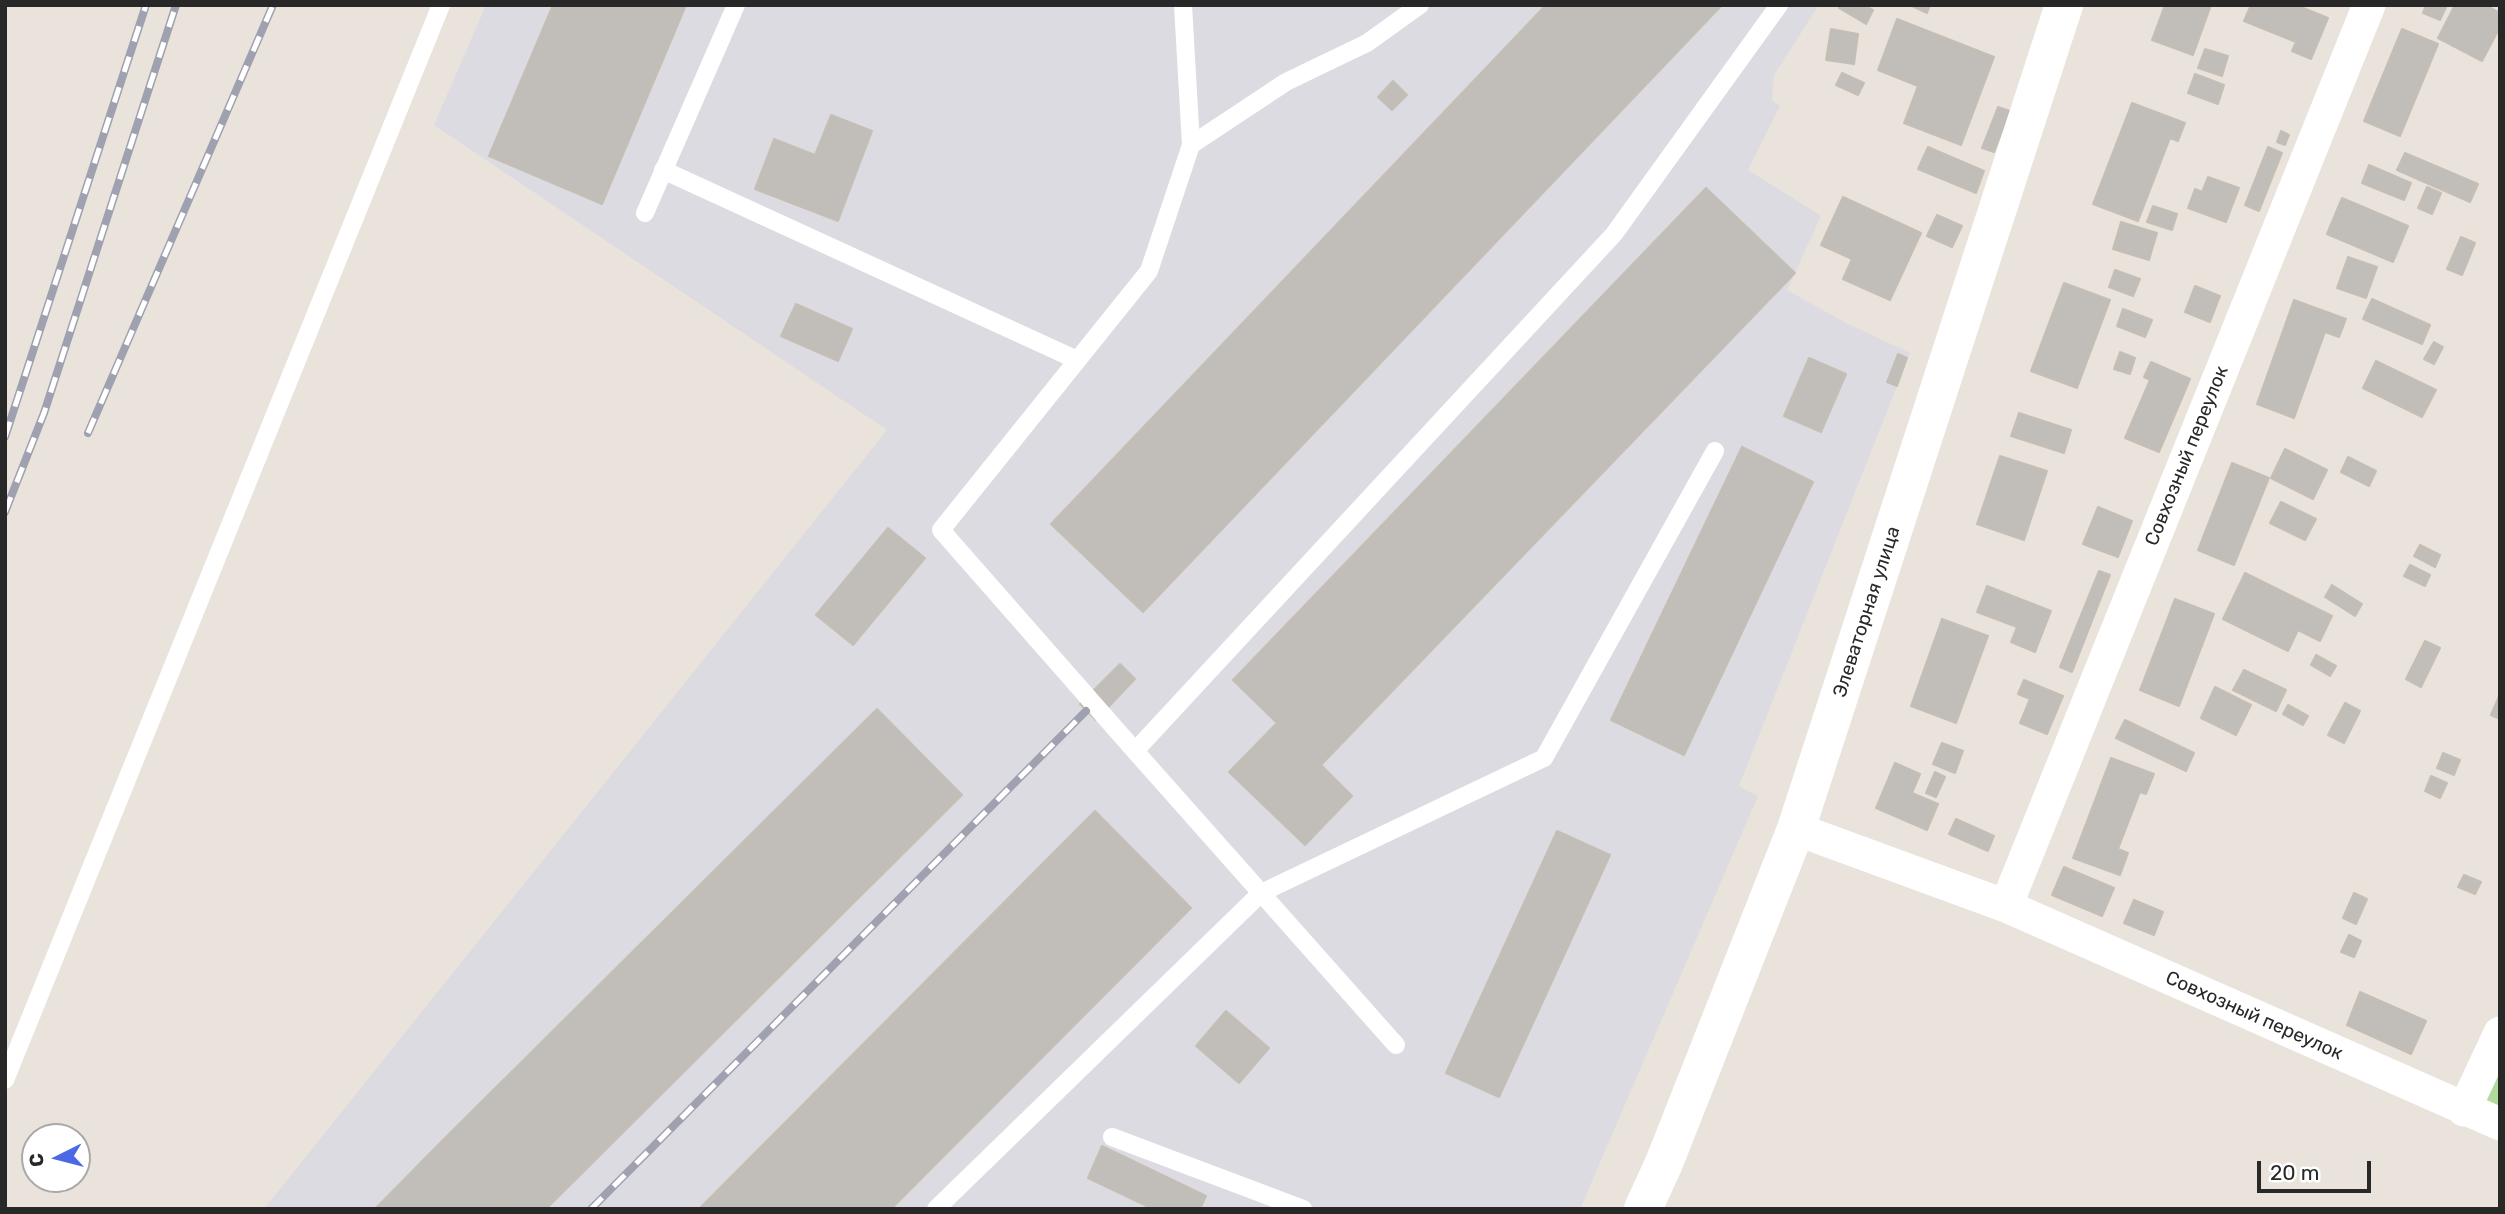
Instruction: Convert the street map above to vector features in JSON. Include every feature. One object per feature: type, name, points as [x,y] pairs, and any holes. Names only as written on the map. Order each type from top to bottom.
[{"type":"street","name":"Элеваторная улица","points":[[1643,1209],[1664,1163],[1796,829],[2064,5]]},
{"type":"street","name":"Совхозный переулок","points":[[2006,906],[2369,5]]},
{"type":"street","name":"Совхозный переулок","points":[[1796,829],[2006,906],[2500,1124]]},
{"type":"street","points":[[2464,1110],[2500,1034]]},
{"type":"lane","points":[[5,1080],[441,5]]},
{"type":"lane","points":[[645,213],[737,5]]},
{"type":"lane","points":[[1184,5],[1191,145],[1149,271],[941,530],[1396,1045]]},
{"type":"lane","points":[[1191,145],[1286,82],[1367,43],[1420,5]]},
{"type":"lane","points":[[1135,751],[1614,234],[1779,5]]},
{"type":"lane","points":[[663,170],[1077,360]]},
{"type":"lane","points":[[936,1209],[1261,893],[1544,758],[1715,451]]},
{"type":"lane","points":[[1112,1137],[1303,1209]]},
{"type":"shaded area","points":[[486,5],[1819,5],[1774,75],[1772,100],[1780,106],[1748,170],[1821,216],[1787,290],[1844,322],[1910,353],[1739,786],[1758,796],[1580,1209],[264,1209],[887,430],[434,125]]},
{"type":"green space","points":[[2500,1066],[2500,1106],[2484,1099]]},
{"type":"building","points":[[553,5],[686,5],[602,204],[489,156]]},
{"type":"building","points":[[1546,5],[1722,5],[1143,612],[1051,524]]},
{"type":"building","points":[[1840,5],[1864,5],[1873,10],[1866,24],[1839,8]]},
{"type":"building","points":[[1910,5],[1930,5],[1927,13]]},
{"type":"building","points":[[2165,5],[2211,5],[2193,55],[2152,40]]},
{"type":"building","points":[[2251,5],[2296,5],[2328,18],[2311,59],[2292,51],[2296,42],[2244,21]]},
{"type":"building","points":[[2426,5],[2447,5],[2440,20],[2423,13]]},
{"type":"building","points":[[2455,5],[2486,5],[2500,13],[2500,27],[2482,61],[2438,38]]},
{"type":"building","points":[[1897,19],[1994,57],[1961,145],[1904,123],[1918,86],[1878,70]]},
{"type":"building","points":[[1831,29],[1858,34],[1854,64],[1826,60]]},
{"type":"building","points":[[2402,29],[2438,44],[2400,136],[2364,121]]},
{"type":"building","points":[[2205,49],[2228,56],[2222,76],[2198,68]]},
{"type":"building","points":[[1842,73],[1864,83],[1858,95],[1836,85]]},
{"type":"building","points":[[2195,74],[2224,85],[2218,104],[2188,93]]},
{"type":"building","points":[[1393,81],[1407,95],[1392,110],[1378,97]]},
{"type":"building","points":[[2132,103],[2185,123],[2178,141],[2170,138],[2138,221],[2093,204]]},
{"type":"building","points":[[1998,107],[2010,111],[1994,152],[1982,148]]},
{"type":"building","points":[[831,115],[872,131],[838,221],[755,189],[774,139],[815,155]]},
{"type":"building","points":[[2281,131],[2289,135],[2285,145],[2277,142]]},
{"type":"building","points":[[1928,147],[1984,171],[1976,193],[1918,169]]},
{"type":"building","points":[[2268,147],[2282,153],[2259,211],[2245,205]]},
{"type":"building","points":[[2405,153],[2478,184],[2470,202],[2397,170]]},
{"type":"building","points":[[2369,165],[2411,183],[2404,200],[2362,183]]},
{"type":"building","points":[[2208,177],[2239,188],[2226,222],[2188,208],[2195,189],[2202,192]]},
{"type":"building","points":[[2427,187],[2441,193],[2432,214],[2418,208]]},
{"type":"building","points":[[1706,188],[1795,273],[1321,765],[1352,796],[1305,845],[1229,772],[1277,723],[1233,680]]},
{"type":"building","points":[[1843,197],[1921,233],[1890,300],[1843,279],[1852,259],[1821,245]]},
{"type":"building","points":[[2342,198],[2408,226],[2393,262],[2327,234]]},
{"type":"building","points":[[2153,206],[2177,214],[2172,230],[2147,222]]},
{"type":"building","points":[[1937,215],[1962,226],[1952,247],[1927,236]]},
{"type":"building","points":[[2121,222],[2157,233],[2149,260],[2113,249]]},
{"type":"building","points":[[2461,237],[2475,243],[2462,275],[2447,269]]},
{"type":"building","points":[[2348,257],[2377,267],[2366,298],[2337,288]]},
{"type":"building","points":[[2115,270],[2140,279],[2133,296],[2109,287]]},
{"type":"building","points":[[2064,283],[2110,300],[2077,388],[2031,371]]},
{"type":"building","points":[[2195,286],[2220,296],[2210,322],[2185,312]]},
{"type":"building","points":[[2372,299],[2430,325],[2422,344],[2363,319]]},
{"type":"building","points":[[2294,300],[2346,319],[2339,337],[2325,332],[2294,418],[2257,404]]},
{"type":"building","points":[[796,304],[852,329],[838,361],[781,336]]},
{"type":"building","points":[[2123,309],[2152,320],[2145,337],[2117,326]]},
{"type":"building","points":[[2434,342],[2443,347],[2434,364],[2424,359]]},
{"type":"building","points":[[2120,352],[2135,358],[2130,374],[2114,369]]},
{"type":"building","points":[[1898,354],[1907,358],[1897,386],[1887,382]]},
{"type":"building","points":[[1809,358],[1846,374],[1821,432],[1784,416]]},
{"type":"building","points":[[2376,361],[2436,390],[2422,417],[2363,388]]},
{"type":"building","points":[[2151,362],[2190,379],[2159,452],[2125,438],[2150,380],[2144,377]]},
{"type":"building","points":[[2019,413],[2071,430],[2064,453],[2011,436]]},
{"type":"building","points":[[1742,447],[1813,482],[1684,755],[1611,720]]},
{"type":"building","points":[[2285,449],[2327,470],[2313,499],[2271,478]]},
{"type":"building","points":[[2000,456],[2047,471],[2024,540],[1977,524]]},
{"type":"building","points":[[2348,457],[2376,471],[2369,486],[2341,472]]},
{"type":"building","points":[[2232,463],[2269,478],[2234,565],[2198,550]]},
{"type":"building","points":[[2281,502],[2316,519],[2305,540],[2270,523]]},
{"type":"building","points":[[2098,507],[2132,521],[2118,557],[2083,544]]},
{"type":"building","points":[[888,528],[925,558],[853,645],[816,615]]},
{"type":"building","points":[[2420,545],[2440,555],[2435,567],[2414,556]]},
{"type":"building","points":[[2410,565],[2430,575],[2425,586],[2404,576]]},
{"type":"building","points":[[2099,571],[2110,575],[2072,672],[2060,667]]},
{"type":"building","points":[[2245,573],[2332,616],[2320,641],[2298,630],[2288,651],[2223,619]]},
{"type":"building","points":[[2332,585],[2362,604],[2355,616],[2325,597]]},
{"type":"building","points":[[1987,586],[2051,611],[2035,652],[2011,642],[2017,627],[1977,612]]},
{"type":"building","points":[[2175,599],[2214,614],[2179,706],[2140,690]]},
{"type":"building","points":[[1942,619],[1988,636],[1956,723],[1911,706]]},
{"type":"building","points":[[2425,641],[2440,648],[2421,687],[2406,679]]},
{"type":"building","points":[[2316,655],[2336,666],[2330,676],[2311,665]]},
{"type":"building","points":[[1120,664],[1135,679],[1096,720],[1080,704]]},
{"type":"building","points":[[2244,670],[2286,690],[2276,711],[2233,690]]},
{"type":"building","points":[[2024,680],[2063,696],[2047,734],[2020,723],[2030,699],[2018,694]]},
{"type":"building","points":[[2215,687],[2251,705],[2236,735],[2201,718]]},
{"type":"building","points":[[2500,694],[2500,719],[2491,715]]},
{"type":"building","points":[[2345,703],[2360,711],[2344,743],[2328,735]]},
{"type":"building","points":[[2288,705],[2308,716],[2303,725],[2283,714]]},
{"type":"building","points":[[877,709],[962,795],[546,1209],[511,1209],[442,1141]]},
{"type":"building","points":[[2125,720],[2194,753],[2186,771],[2116,738]]},
{"type":"building","points":[[1942,743],[1963,751],[1955,773],[1933,764]]},
{"type":"building","points":[[2443,753],[2460,760],[2454,775],[2437,768]]},
{"type":"building","points":[[2111,758],[2154,774],[2146,794],[2140,792],[2118,849],[2128,853],[2120,875],[2073,858]]},
{"type":"building","points":[[1895,763],[1920,774],[1912,793],[1938,804],[1927,830],[1876,808]]},
{"type":"building","points":[[1935,772],[1945,777],[1936,797],[1926,793]]},
{"type":"building","points":[[2431,776],[2447,783],[2440,798],[2425,791]]},
{"type":"building","points":[[1095,811],[1191,908],[891,1209],[699,1209]]},
{"type":"building","points":[[1956,819],[1994,836],[1988,851],[1949,834]]},
{"type":"building","points":[[1557,831],[1610,855],[1499,1097],[1446,1073]]},
{"type":"building","points":[[2064,867],[2114,888],[2102,916],[2052,895]]},
{"type":"building","points":[[2464,875],[2481,882],[2475,894],[2458,887]]},
{"type":"building","points":[[2354,893],[2367,899],[2356,924],[2343,918]]},
{"type":"building","points":[[2134,900],[2163,912],[2154,935],[2124,923]]},
{"type":"building","points":[[2349,935],[2361,941],[2354,957],[2341,952]]},
{"type":"building","points":[[2360,992],[2426,1021],[2411,1054],[2347,1025]]},
{"type":"building","points":[[1226,1011],[1269,1048],[1239,1083],[1196,1046]]},
{"type":"building","points":[[442,1141],[511,1209],[375,1209]]},
{"type":"building","points":[[1102,1146],[1206,1196],[1200,1209],[1153,1209],[1088,1178]]},
{"type":"railway","points":[[5,437],[146,5]]},
{"type":"railway","points":[[5,512],[44,413],[176,5]]},
{"type":"railway","points":[[88,433],[273,5]]},
{"type":"railway","points":[[591,1209],[1086,711]]}]
